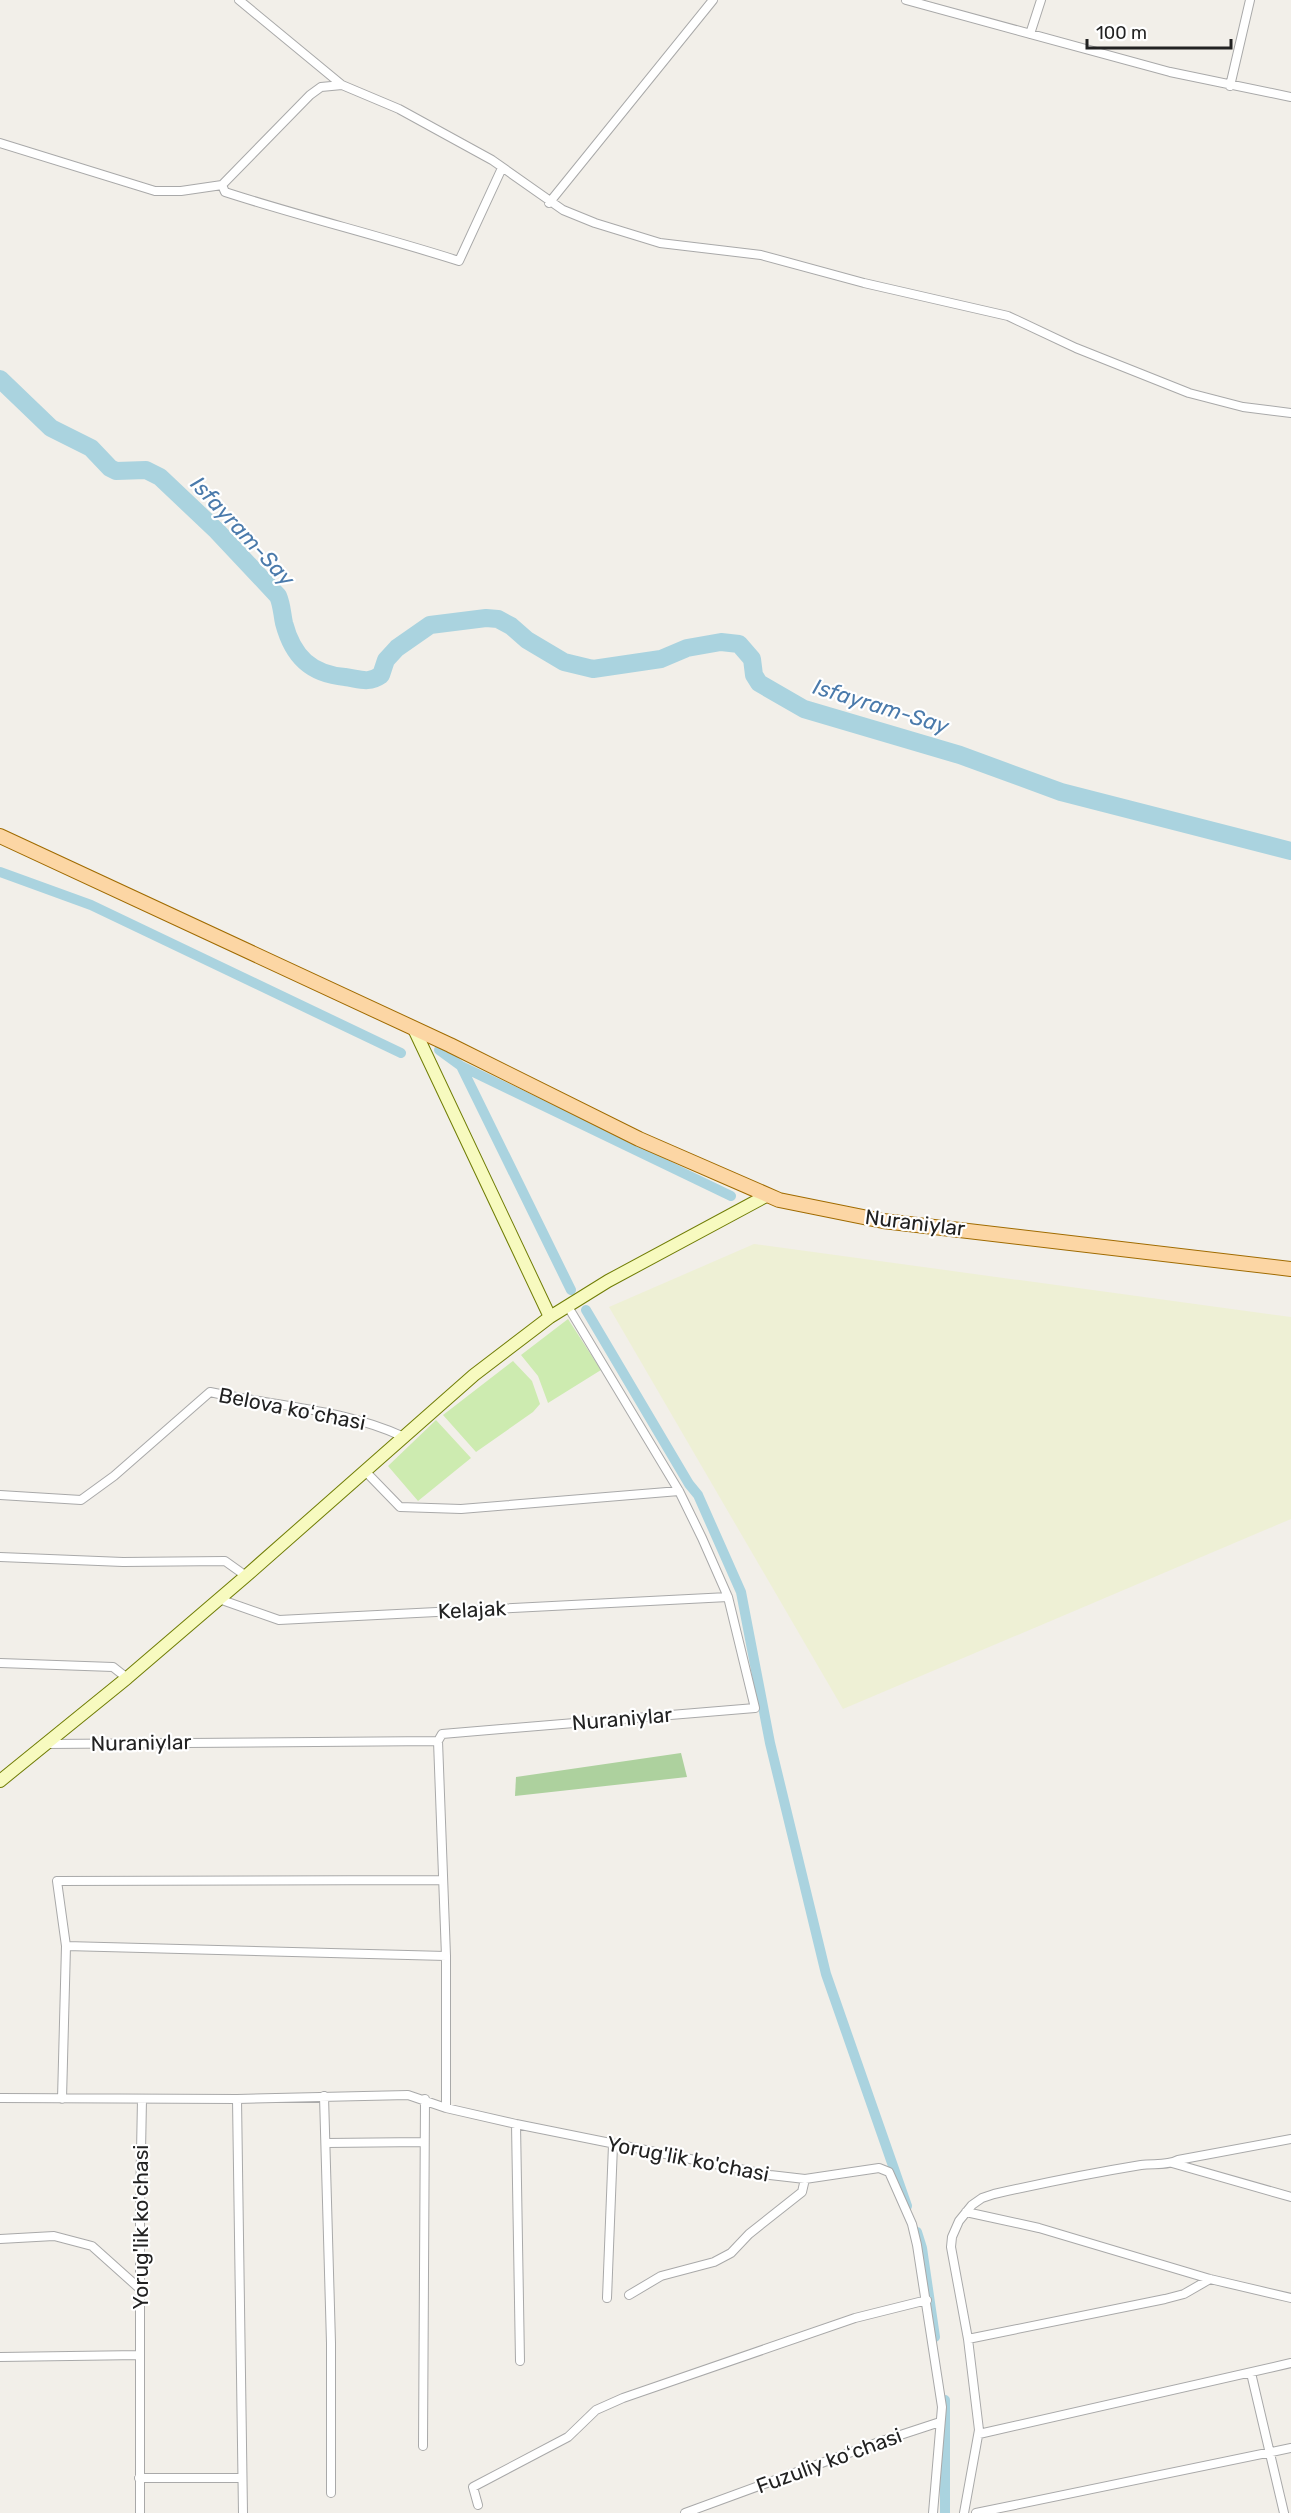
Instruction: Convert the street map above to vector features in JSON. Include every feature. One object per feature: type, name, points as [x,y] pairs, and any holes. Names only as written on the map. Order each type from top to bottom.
[{"type":"main road","points":[[0,836],[414,1029],[639,1139],[766,1196]]},
{"type":"main road","points":[[414,1029],[550,1317]]},
{"type":"main road","name":"Nuraniylar","points":[[0,1781],[127,1678],[366,1472],[474,1375],[567,1305],[766,1196],[883,1221],[1291,1269]]},
{"type":"street","points":[[239,0],[342,85],[399,109],[492,160],[549,202],[595,223],[660,243],[761,255],[864,283],[1008,316],[1076,348],[1189,393],[1243,407],[1291,413]]},
{"type":"street","points":[[549,202],[713,0]]},
{"type":"street","points":[[906,0],[1170,72],[1291,97]]},
{"type":"street","points":[[1030,34],[1041,0]]},
{"type":"street","points":[[1230,86],[1250,0]]},
{"type":"street","points":[[0,143],[155,191],[181,191],[222,185],[310,95],[321,87],[342,85]]},
{"type":"street","points":[[222,185],[225,192],[324,223],[389,238],[459,261],[502,168]]},
{"type":"street","name":"Nuraniylar","points":[[46,1744],[438,1741],[442,1734],[755,1708],[728,1597],[679,1491],[567,1305]]},
{"type":"street","name":"Belova koʻchasi","points":[[0,1495],[81,1500],[114,1476],[210,1392],[368,1423],[404,1437]]},
{"type":"street","points":[[366,1472],[400,1507],[462,1509],[679,1491]]},
{"type":"street","points":[[0,1557],[123,1562],[225,1561],[246,1576]]},
{"type":"street","name":"Kelajak","points":[[219,1599],[279,1620],[728,1597]]},
{"type":"street","points":[[0,1663],[113,1666],[127,1678]]},
{"type":"street","points":[[438,1741],[446,1956],[446,2108]]},
{"type":"street","points":[[62,2099],[66,1946],[57,1881],[443,1880]]},
{"type":"street","points":[[66,1946],[446,1956]]},
{"type":"street","name":"Yorug'lik ko'chasi","points":[[0,2098],[237,2099],[408,2095],[446,2108],[516,2124],[770,2175],[805,2179],[879,2169],[889,2172],[912,2224],[927,2300],[942,2407],[933,2513]]},
{"type":"street","points":[[324,2096],[331,2493]]},
{"type":"street","name":"Yorug'lik ko'chasi","points":[[141,2513],[142,2099]]},
{"type":"street","points":[[237,2099],[243,2513]]},
{"type":"street","points":[[423,2446],[424,2099]]},
{"type":"street","points":[[516,2124],[520,2361]]},
{"type":"street","points":[[1172,2163],[1291,2139]]},
{"type":"street","points":[[326,2143],[424,2142]]},
{"type":"street","points":[[607,2298],[613,2145]]},
{"type":"street","points":[[964,2513],[979,2434],[969,2339],[951,2247],[955,2228],[966,2212],[982,2198],[994,2194],[1151,2163],[1172,2163],[1291,2197]]},
{"type":"street","points":[[629,2295],[661,2276],[714,2262],[731,2253],[748,2234],[802,2192],[805,2179]]},
{"type":"street","points":[[966,2212],[1039,2228],[1210,2279],[1291,2298]]},
{"type":"street","points":[[0,2239],[54,2236],[92,2246],[140,2289]]},
{"type":"street","points":[[969,2339],[1165,2299],[1184,2294],[1210,2279]]},
{"type":"street","points":[[478,2505],[472,2487],[568,2437],[596,2410],[623,2398],[778,2343],[855,2318],[927,2300]]},
{"type":"street","points":[[0,2357],[140,2355]]},
{"type":"street","points":[[979,2434],[1291,2363]]},
{"type":"street","points":[[1251,2373],[1284,2513]]},
{"type":"street","name":"Fuzuliy koʻchasi","points":[[685,2513],[940,2422]]},
{"type":"street","points":[[976,2513],[1291,2448]]},
{"type":"street","points":[[140,2478],[242,2478]]},
{"type":"green space","points":[[754,1244],[1291,1317],[1291,1519],[843,1709],[609,1307]]},
{"type":"green space","points":[[568,1319],[601,1370],[548,1403],[538,1376],[521,1355]]},
{"type":"green space","points":[[513,1361],[532,1381],[540,1404],[533,1412],[476,1452],[443,1415]]},
{"type":"green space","points":[[436,1420],[471,1458],[418,1501],[388,1466]]},
{"type":"green space","points":[[681,1753],[687,1777],[515,1796],[516,1777]]},
{"type":"waterway","name":"Isfayram-Say","points":[[0,379],[51,428],[91,448],[110,468],[116,471],[146,470],[160,477],[217,531],[278,596],[288,635],[298,654],[305,662],[322,672],[360,680],[372,679],[381,675],[386,660],[397,648],[430,625],[486,618],[498,619],[511,626],[527,640],[564,662],[593,669],[661,659],[687,648],[721,642],[739,644],[752,659],[754,675],[759,683],[804,709],[960,755],[1061,792],[1291,851]]},
{"type":"waterway","points":[[0,872],[91,905],[401,1053]]},
{"type":"waterway","points":[[439,1050],[461,1066],[731,1196]]},
{"type":"waterway","points":[[461,1066],[571,1290]]},
{"type":"waterway","points":[[586,1310],[689,1484],[698,1495],[741,1592],[770,1743],[826,1974],[907,2206]]},
{"type":"waterway","points":[[917,2232],[922,2248],[935,2337]]},
{"type":"waterway","points":[[945,2400],[945,2513]]}]
